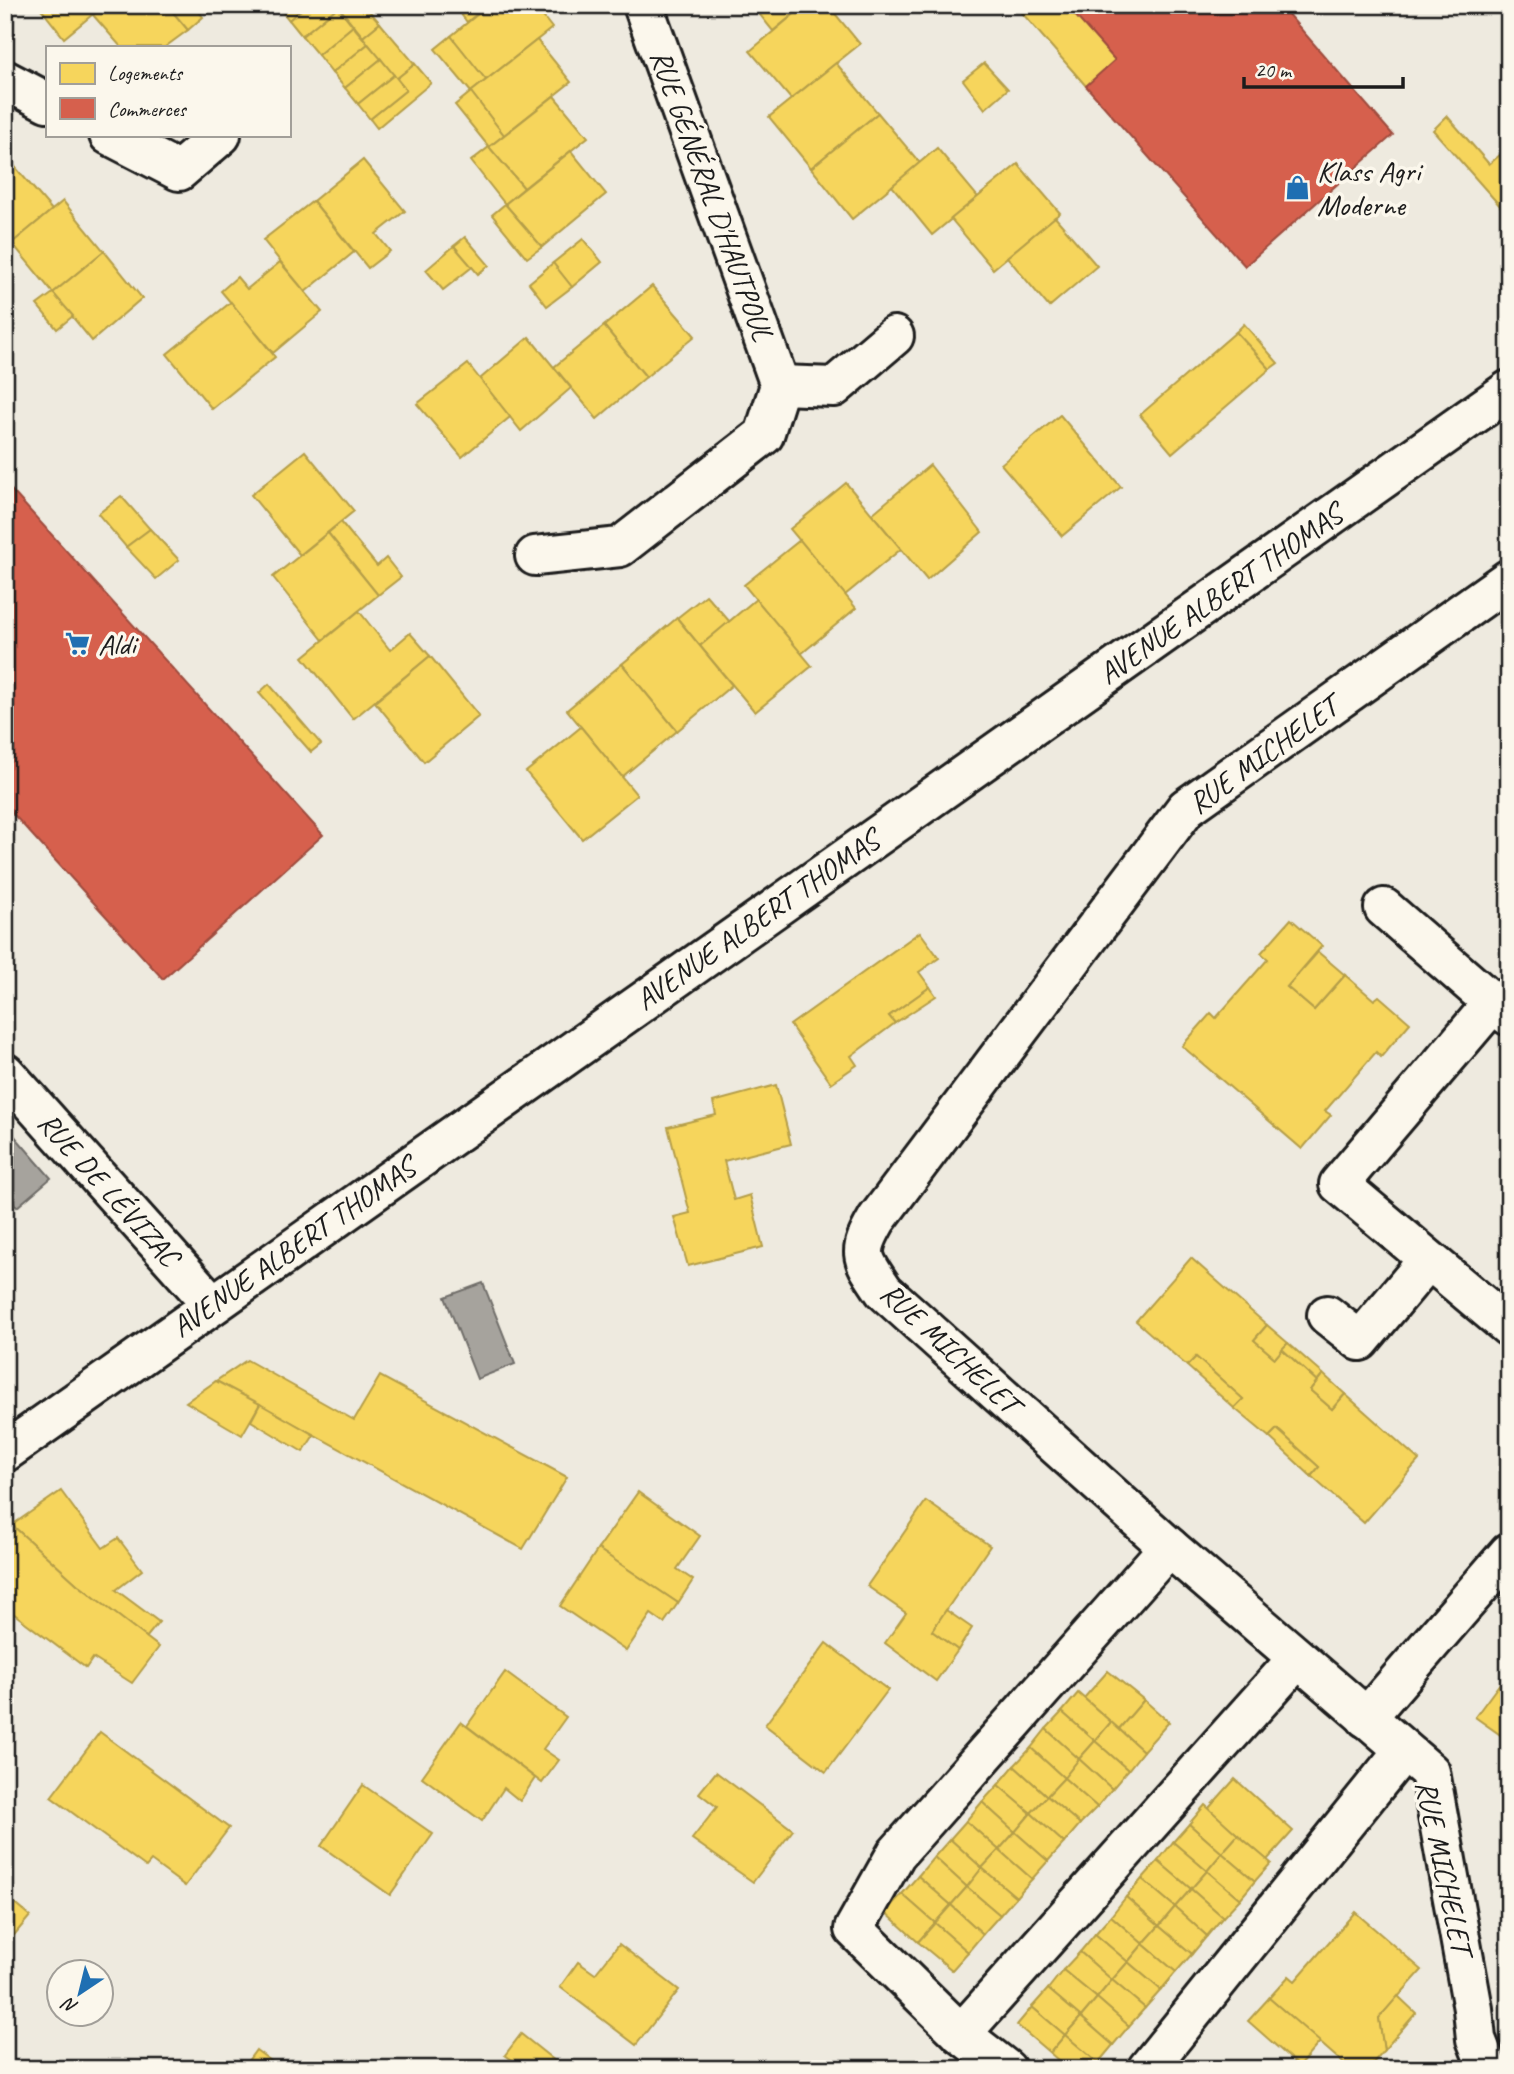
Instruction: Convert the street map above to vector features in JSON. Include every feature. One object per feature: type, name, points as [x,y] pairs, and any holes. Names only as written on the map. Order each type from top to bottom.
[{"type":"street","name":"RUE GÉNÉRAL D'HAUTPOUL","points":[[643,5],[780,385]]},
{"type":"street","points":[[5,80],[46,101]]},
{"type":"street","points":[[111,136],[179,171],[220,136]]},
{"type":"street","points":[[535,556],[620,547],[764,435],[780,385],[834,387],[894,336]]},
{"type":"street","name":"AVENUE ALBERT THOMAS","points":[[5,1452],[1509,390]]},
{"type":"street","name":"RUE MICHELET","points":[[1482,2054],[1430,1772],[1169,1547],[884,1291],[863,1261],[864,1240],[923,1154],[1186,808],[1509,579]]},
{"type":"street","points":[[1384,908],[1501,1009],[1339,1184],[1508,1327],[1509,1335]]},
{"type":"street","name":"RUE DE LÉVIZAC","points":[[5,1073],[212,1304]]},
{"type":"street","points":[[1327,1315],[1360,1341],[1428,1260]]},
{"type":"street","points":[[1006,2069],[961,2034],[853,1929],[896,1854],[1169,1547]]},
{"type":"street","points":[[1366,1718],[1509,1553]]},
{"type":"street","points":[[961,2034],[1297,1659]]},
{"type":"street","points":[[1147,2069],[1404,1750]]},
{"type":"shaded area","points":[[5,1125],[51,1178],[17,1207],[5,1194]]},
{"type":"shaded area","points":[[483,1283],[515,1364],[477,1379],[445,1297]]},
{"type":"building: Logements","points":[[38,5],[104,5],[64,38]]},
{"type":"building: Logements","points":[[104,5],[167,5],[188,30],[166,46],[120,46],[93,15]]},
{"type":"building: Logements","points":[[167,5],[194,5],[203,17],[188,30]]},
{"type":"building: Logements","points":[[277,5],[307,5],[289,20]]},
{"type":"building: Logements","points":[[307,5],[338,7],[302,36],[289,20]]},
{"type":"building: Logements","points":[[337,5],[364,5],[380,23],[363,37]]},
{"type":"building: Logements","points":[[454,5],[488,5],[467,22]]},
{"type":"building: Logements","points":[[489,5],[534,5],[552,28],[486,80],[451,36]]},
{"type":"building: Logements","points":[[752,5],[805,5],[773,31]]},
{"type":"building: Logements","points":[[805,5],[828,5],[860,44],[791,99],[750,51]]},
{"type":"building: Logements","points":[[1015,5],[1066,5],[1115,60],[1086,86]]},
{"type":"building: Logements","points":[[338,7],[353,26],[318,55],[302,36]]},
{"type":"building: Logements","points":[[380,23],[415,64],[396,79],[363,37]]},
{"type":"building: Logements","points":[[353,26],[368,44],[332,73],[318,55]]},
{"type":"building: Logements","points":[[451,36],[486,80],[471,92],[435,49]]},
{"type":"building: Logements","points":[[537,40],[571,82],[504,135],[471,92]]},
{"type":"building: Logements","points":[[368,44],[381,59],[345,88],[332,73]]},
{"type":"building: Logements","points":[[381,59],[394,75],[358,104],[345,88]]},
{"type":"building: Logements","points":[[836,63],[878,113],[811,168],[769,117]]},
{"type":"building: Logements","points":[[984,63],[1008,89],[985,109],[963,80]]},
{"type":"building: Logements","points":[[415,64],[431,83],[377,128],[370,119],[406,90],[396,79]]},
{"type":"building: Logements","points":[[394,75],[406,90],[370,119],[358,104]]},
{"type":"building: Logements","points":[[471,92],[504,135],[489,147],[455,105]]},
{"type":"building: Logements","points":[[554,96],[588,137],[524,188],[489,147]]},
{"type":"building: Logements","points":[[878,113],[920,163],[852,219],[811,168]]},
{"type":"building: Logements","points":[[1447,116],[1489,164],[1500,155],[1509,164],[1509,216],[1433,130]]},
{"type":"building: Logements","points":[[489,147],[524,188],[505,204],[471,161]]},
{"type":"building: Logements","points":[[1509,147],[1509,164],[1500,155]]},
{"type":"building: Logements","points":[[937,148],[978,197],[932,235],[892,186]]},
{"type":"building: Logements","points":[[571,151],[606,194],[542,247],[505,204]]},
{"type":"building: Logements","points":[[363,160],[405,211],[376,234],[390,251],[368,268],[313,201]]},
{"type":"building: Logements","points":[[10,161],[52,210],[5,249],[5,165]]},
{"type":"building: Logements","points":[[1018,164],[1060,213],[993,269],[951,219]]},
{"type":"building: Logements","points":[[63,201],[104,251],[53,293],[12,243]]},
{"type":"building: Logements","points":[[313,201],[354,252],[305,292],[263,240]]},
{"type":"building: Logements","points":[[505,204],[542,247],[527,258],[492,215]]},
{"type":"building: Logements","points":[[1055,217],[1097,266],[1049,307],[1007,257]]},
{"type":"building: Logements","points":[[465,237],[489,265],[478,274],[454,246]]},
{"type":"building: Logements","points":[[583,239],[602,262],[572,287],[553,263]]},
{"type":"building: Logements","points":[[454,246],[472,267],[443,290],[426,270]]},
{"type":"building: Logements","points":[[104,251],[142,298],[92,341],[53,293]]},
{"type":"building: Logements","points":[[280,262],[322,312],[273,353],[221,291],[237,277],[247,289]]},
{"type":"building: Logements","points":[[553,263],[572,287],[547,306],[529,283]]},
{"type":"building: Logements","points":[[652,286],[695,336],[646,377],[604,326]]},
{"type":"building: Logements","points":[[53,293],[73,316],[57,329],[37,305]]},
{"type":"building: Logements","points":[[231,302],[275,357],[212,409],[167,354]]},
{"type":"building: Logements","points":[[1244,324],[1278,363],[1270,369],[1236,332]]},
{"type":"building: Logements","points":[[604,326],[646,377],[597,419],[554,367]]},
{"type":"building: Logements","points":[[1236,332],[1270,369],[1172,453],[1140,415]]},
{"type":"building: Logements","points":[[529,337],[571,388],[521,431],[480,379]]},
{"type":"building: Logements","points":[[468,364],[510,417],[462,457],[417,404]]},
{"type":"building: Logements","points":[[1060,415],[1121,487],[1062,536],[1001,464]]},
{"type":"building: Logements","points":[[305,451],[354,511],[300,555],[251,495]]},
{"type":"building: Logements","points":[[930,465],[982,532],[927,580],[872,514]]},
{"type":"building: Logements","points":[[846,483],[901,549],[845,595],[790,529]]},
{"type":"building: Logements","points":[[121,496],[150,529],[126,547],[98,514]]},
{"type":"building: Logements","points":[[341,522],[377,566],[386,558],[401,577],[378,595],[328,533]]},
{"type":"building: Logements","points":[[150,529],[179,560],[156,579],[126,547]]},
{"type":"building: Logements","points":[[328,533],[378,595],[323,640],[273,577]]},
{"type":"building: Logements","points":[[800,540],[856,608],[801,654],[744,585]]},
{"type":"building: Logements","points":[[706,595],[730,622],[700,646],[677,618]]},
{"type":"building: Logements","points":[[756,599],[812,666],[755,712],[700,646]]},
{"type":"building: Logements","points":[[359,611],[390,650],[410,633],[430,656],[353,719],[303,657]]},
{"type":"building: Logements","points":[[677,618],[732,685],[677,731],[622,664]]},
{"type":"building: Logements","points":[[430,656],[479,716],[424,762],[375,702]]},
{"type":"building: Logements","points":[[622,664],[677,731],[622,777],[567,710]]},
{"type":"building: Logements","points":[[269,684],[321,744],[311,752],[259,693]]},
{"type":"building: Logements","points":[[581,727],[637,795],[582,839],[526,772]]},
{"type":"building: Logements","points":[[1509,907],[1509,925],[1500,917]]},
{"type":"building: Logements","points":[[1291,919],[1322,946],[1287,987],[1314,1010],[1345,975],[1374,1000],[1379,996],[1410,1023],[1381,1057],[1376,1052],[1325,1111],[1331,1115],[1302,1149],[1182,1046],[1211,1013],[1216,1018],[1268,959],[1261,953]]},
{"type":"building: Logements","points":[[920,932],[939,958],[919,972],[930,987],[889,1016],[895,1023],[851,1056],[857,1065],[831,1083],[790,1025]]},
{"type":"building: Logements","points":[[1318,952],[1345,975],[1314,1010],[1287,987]]},
{"type":"building: Logements","points":[[930,987],[936,996],[895,1023],[889,1016]]},
{"type":"building: Logements","points":[[776,1085],[791,1144],[724,1161],[734,1200],[750,1195],[763,1247],[688,1266],[674,1217],[690,1213],[668,1127],[716,1115],[713,1102]]},
{"type":"building: Logements","points":[[1191,1258],[1267,1325],[1254,1340],[1275,1358],[1282,1349],[1317,1381],[1310,1390],[1332,1409],[1345,1394],[1419,1460],[1364,1523],[1311,1476],[1319,1467],[1277,1429],[1269,1437],[1234,1408],[1243,1399],[1196,1357],[1187,1366],[1136,1321]]},
{"type":"building: Logements","points":[[1267,1325],[1288,1343],[1275,1358],[1254,1340]]},
{"type":"building: Logements","points":[[1288,1343],[1323,1374],[1317,1381],[1282,1349]]},
{"type":"building: Logements","points":[[1196,1357],[1243,1399],[1234,1408],[1187,1366]]},
{"type":"building: Logements","points":[[247,1360],[354,1420],[380,1376],[567,1477],[523,1549],[216,1381]]},
{"type":"building: Logements","points":[[1323,1374],[1345,1394],[1332,1409],[1310,1390]]},
{"type":"building: Logements","points":[[216,1381],[260,1404],[242,1435],[186,1402]]},
{"type":"building: Logements","points":[[260,1404],[314,1435],[303,1452],[251,1421]]},
{"type":"building: Logements","points":[[1277,1429],[1319,1467],[1311,1476],[1269,1437]]},
{"type":"building: Logements","points":[[61,1491],[103,1548],[118,1538],[142,1570],[116,1590],[159,1622],[146,1638],[77,1584],[12,1525]]},
{"type":"building: Logements","points":[[638,1492],[700,1536],[677,1569],[693,1580],[678,1603],[598,1549]]},
{"type":"building: Logements","points":[[926,1501],[990,1546],[932,1631],[958,1650],[936,1681],[885,1643],[906,1613],[867,1586]]},
{"type":"building: Logements","points":[[12,1525],[77,1584],[159,1647],[132,1683],[93,1658],[86,1668],[5,1607],[5,1529]]},
{"type":"building: Logements","points":[[598,1549],[678,1603],[664,1623],[651,1614],[626,1651],[560,1606]]},
{"type":"building: Logements","points":[[946,1610],[972,1628],[958,1650],[932,1631]]},
{"type":"building: Logements","points":[[826,1643],[888,1690],[826,1772],[765,1725]]},
{"type":"building: Logements","points":[[1108,1671],[1144,1700],[1119,1729],[1084,1698]]},
{"type":"building: Logements","points":[[1509,1671],[1509,1741],[1475,1717]]},
{"type":"building: Logements","points":[[505,1672],[566,1717],[543,1749],[559,1760],[542,1783],[467,1726]]},
{"type":"building: Logements","points":[[1078,1693],[1111,1722],[1095,1741],[1062,1712]]},
{"type":"building: Logements","points":[[1144,1700],[1169,1722],[1143,1751],[1119,1729]]},
{"type":"building: Logements","points":[[1062,1712],[1095,1741],[1079,1759],[1046,1729]]},
{"type":"building: Logements","points":[[461,1722],[535,1778],[520,1801],[504,1788],[482,1821],[422,1777]]},
{"type":"building: Logements","points":[[1111,1722],[1143,1751],[1128,1770],[1095,1741]]},
{"type":"building: Logements","points":[[1046,1729],[1079,1759],[1064,1778],[1031,1748]]},
{"type":"building: Logements","points":[[100,1732],[229,1828],[185,1886],[151,1861],[146,1867],[51,1797]]},
{"type":"building: Logements","points":[[1095,1741],[1128,1770],[1112,1789],[1079,1759]]},
{"type":"building: Logements","points":[[1031,1748],[1064,1778],[1047,1796],[1014,1766]]},
{"type":"building: Logements","points":[[1079,1759],[1112,1789],[1097,1807],[1064,1778]]},
{"type":"building: Logements","points":[[1014,1766],[1047,1796],[1031,1813],[998,1785]]},
{"type":"building: Logements","points":[[716,1772],[793,1830],[753,1882],[692,1839],[717,1807],[699,1793]]},
{"type":"building: Logements","points":[[1064,1778],[1097,1807],[1080,1824],[1047,1796]]},
{"type":"building: Logements","points":[[1235,1779],[1293,1831],[1267,1860],[1208,1809]]},
{"type":"building: Logements","points":[[363,1785],[433,1834],[390,1895],[321,1846]]},
{"type":"building: Logements","points":[[998,1785],[1031,1813],[1015,1832],[982,1802]]},
{"type":"building: Logements","points":[[1047,1796],[1080,1824],[1064,1843],[1031,1813]]},
{"type":"building: Logements","points":[[982,1802],[1015,1832],[999,1850],[966,1821]]},
{"type":"building: Logements","points":[[1205,1805],[1238,1835],[1222,1853],[1189,1824]]},
{"type":"building: Logements","points":[[1031,1813],[1064,1843],[1048,1861],[1015,1832]]},
{"type":"building: Logements","points":[[966,1821],[999,1850],[982,1868],[950,1839]]},
{"type":"building: Logements","points":[[1189,1824],[1222,1853],[1207,1871],[1173,1842]]},
{"type":"building: Logements","points":[[1015,1832],[1048,1861],[1032,1879],[999,1850]]},
{"type":"building: Logements","points":[[1238,1835],[1271,1863],[1255,1881],[1222,1853]]},
{"type":"building: Logements","points":[[950,1839],[982,1868],[967,1887],[934,1857]]},
{"type":"building: Logements","points":[[1173,1842],[1207,1871],[1191,1889],[1158,1861]]},
{"type":"building: Logements","points":[[999,1850],[1032,1879],[1016,1897],[982,1868]]},
{"type":"building: Logements","points":[[1222,1853],[1255,1881],[1240,1899],[1207,1871]]},
{"type":"building: Logements","points":[[934,1857],[967,1887],[951,1905],[918,1876]]},
{"type":"building: Logements","points":[[1158,1861],[1191,1889],[1175,1907],[1142,1879]]},
{"type":"building: Logements","points":[[982,1868],[1016,1897],[1000,1915],[967,1887]]},
{"type":"building: Logements","points":[[1207,1871],[1240,1899],[1223,1917],[1191,1889]]},
{"type":"building: Logements","points":[[918,1876],[951,1905],[935,1923],[902,1894]]},
{"type":"building: Logements","points":[[1142,1879],[1175,1907],[1159,1926],[1126,1897]]},
{"type":"building: Logements","points":[[967,1887],[1000,1915],[983,1934],[951,1905]]},
{"type":"building: Logements","points":[[1191,1889],[1223,1917],[1207,1936],[1175,1907]]},
{"type":"building: Logements","points":[[902,1894],[935,1923],[918,1942],[885,1912]]},
{"type":"building: Logements","points":[[5,1895],[30,1916],[5,1946]]},
{"type":"building: Logements","points":[[1126,1897],[1159,1926],[1143,1944],[1111,1916]]},
{"type":"building: Logements","points":[[951,1905],[983,1934],[968,1952],[935,1923]]},
{"type":"building: Logements","points":[[1175,1907],[1207,1936],[1192,1954],[1159,1926]]},
{"type":"building: Logements","points":[[1355,1912],[1422,1970],[1379,2018],[1384,2050],[1368,2069],[1350,2069],[1269,1998],[1289,1976],[1295,1981]]},
{"type":"building: Logements","points":[[1111,1916],[1143,1944],[1128,1962],[1095,1934]]},
{"type":"building: Logements","points":[[935,1923],[968,1952],[952,1970],[918,1942]]},
{"type":"building: Logements","points":[[1159,1926],[1192,1954],[1176,1972],[1143,1944]]},
{"type":"building: Logements","points":[[1095,1934],[1128,1962],[1112,1980],[1080,1952]]},
{"type":"building: Logements","points":[[619,1944],[679,1990],[636,2045],[560,1987],[578,1962],[595,1974]]},
{"type":"building: Logements","points":[[1143,1944],[1176,1972],[1161,1990],[1128,1962]]},
{"type":"building: Logements","points":[[1080,1952],[1112,1980],[1097,1998],[1063,1970]]},
{"type":"building: Logements","points":[[1128,1962],[1161,1990],[1145,2008],[1112,1980]]},
{"type":"building: Logements","points":[[1063,1970],[1097,1998],[1081,2017],[1048,1989]]},
{"type":"building: Logements","points":[[1112,1980],[1145,2008],[1129,2026],[1097,1998]]},
{"type":"building: Logements","points":[[1048,1989],[1081,2017],[1065,2035],[1032,2007]]},
{"type":"building: Logements","points":[[1398,1996],[1416,2013],[1384,2050],[1379,2018]]},
{"type":"building: Logements","points":[[1097,1998],[1129,2026],[1113,2045],[1081,2017]]},
{"type":"building: Logements","points":[[1269,1998],[1320,2042],[1299,2066],[1248,2021]]},
{"type":"building: Logements","points":[[1032,2007],[1065,2035],[1050,2053],[1017,2025]]},
{"type":"building: Logements","points":[[1081,2017],[1113,2045],[1098,2063],[1065,2035]]},
{"type":"building: Logements","points":[[521,2034],[565,2069],[520,2069],[522,2067],[505,2055]]},
{"type":"building: Logements","points":[[1065,2035],[1098,2063],[1093,2069],[1068,2069],[1050,2053]]},
{"type":"building: Logements","points":[[256,2050],[282,2069],[242,2069]]},
{"type":"building: Commerces","points":[[1066,5],[1280,5],[1393,135],[1245,266],[1086,86],[1115,60]]},
{"type":"building: Commerces","name":"Aldi","points":[[5,483],[323,835],[163,979],[5,805]]},
{"type":"place","name":"Klass Agri Moderne","points":[[1297,188]]},
{"type":"place","name":"Aldi","points":[[78,644]]}]
